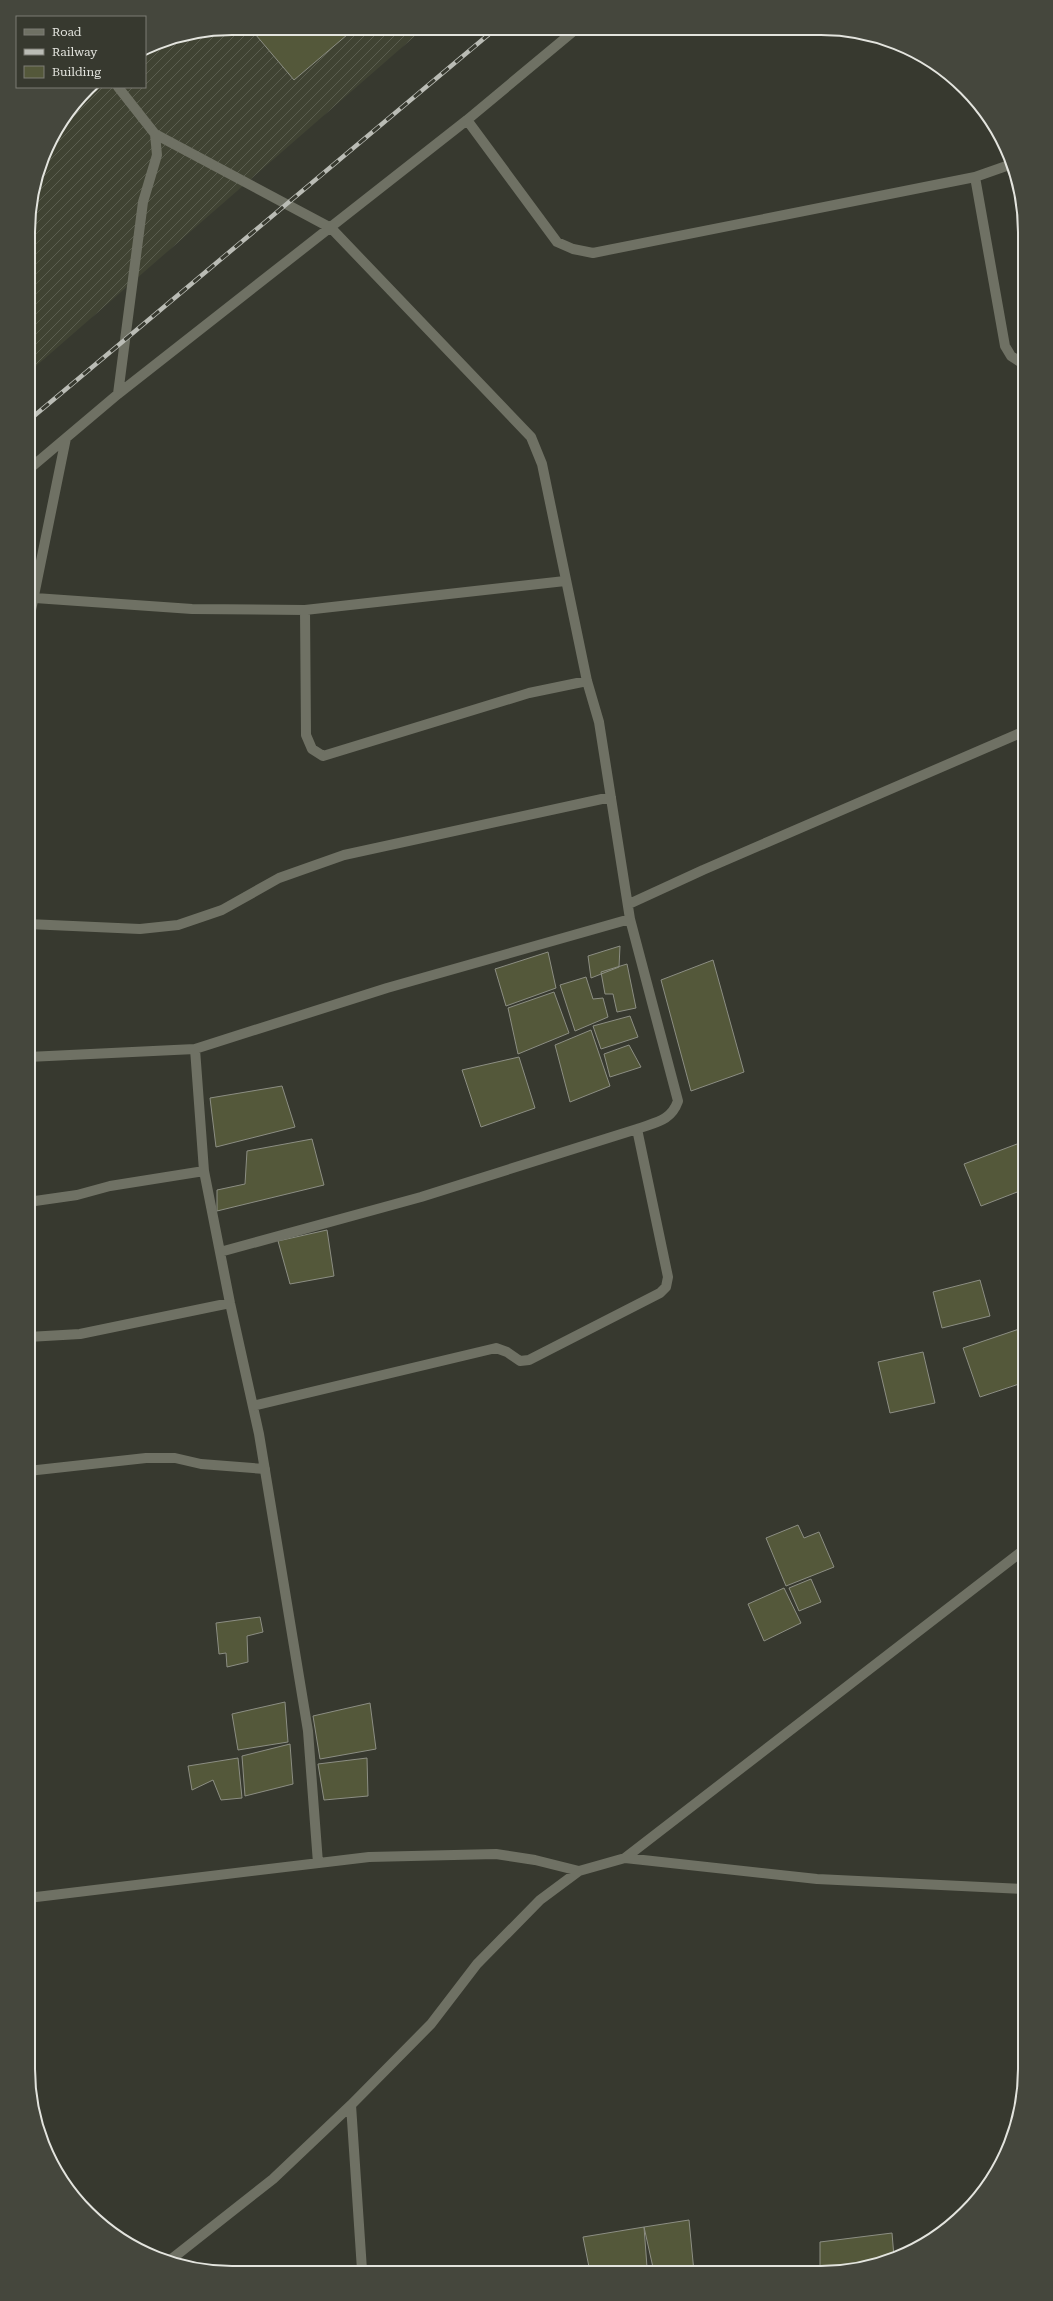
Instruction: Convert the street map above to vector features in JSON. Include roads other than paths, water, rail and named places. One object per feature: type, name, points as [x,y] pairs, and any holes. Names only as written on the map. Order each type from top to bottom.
[{"type":"street","points":[[35,464],[118,394],[467,120],[569,35]]},
{"type":"street","points":[[119,88],[155,134],[331,228],[531,437],[542,464],[587,681],[599,722],[629,904],[630,919],[678,1101],[674,1112],[663,1120],[420,1197],[220,1252]]},
{"type":"street","points":[[467,120],[557,242],[573,249],[593,253],[975,177],[1007,166]]},
{"type":"street","points":[[118,394],[143,202],[157,155],[155,134]]},
{"type":"street","points":[[975,177],[1004,346],[1011,356],[1018,360]]},
{"type":"street","points":[[66,438],[35,598],[192,609],[305,610],[565,580]]},
{"type":"street","points":[[305,610],[306,735],[312,749],[323,756],[529,693],[587,681]]},
{"type":"street","points":[[629,904],[703,870],[1018,734]]},
{"type":"street","points":[[35,924],[140,929],[178,925],[222,910],[279,878],[344,856],[611,797]]},
{"type":"street","points":[[35,1057],[195,1050],[387,988],[630,919]]},
{"type":"street","points":[[195,1050],[204,1170],[265,1469],[308,1732],[318,1863]]},
{"type":"street","points":[[253,1406],[496,1348],[507,1352],[520,1361],[529,1360],[660,1293],[666,1287],[668,1277],[637,1128]]},
{"type":"street","points":[[35,1201],[77,1195],[110,1186],[204,1170]]},
{"type":"street","points":[[35,1337],[80,1334],[230,1303]]},
{"type":"street","points":[[35,1470],[146,1458],[175,1458],[201,1464],[265,1469]]},
{"type":"street","points":[[625,1858],[1018,1554]]},
{"type":"street","points":[[35,1897],[369,1857],[496,1854],[536,1860],[579,1870]]},
{"type":"street","points":[[174,2257],[273,2179],[351,2105],[431,2024],[477,1964],[540,1900],[579,1870],[625,1858],[816,1879],[1018,1889]]},
{"type":"street","points":[[351,2105],[362,2266]]},
{"type":"railway","points":[[35,415],[488,35]]}]
